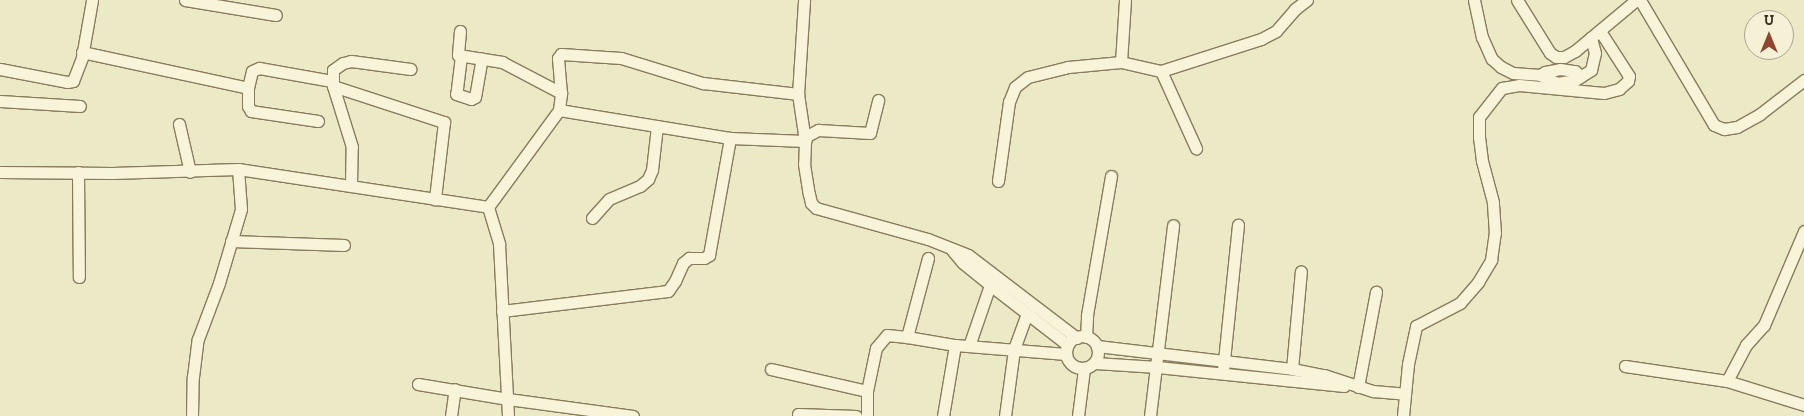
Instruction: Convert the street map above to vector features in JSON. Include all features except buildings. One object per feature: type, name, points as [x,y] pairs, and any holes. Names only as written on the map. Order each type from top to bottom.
[{"type":"street","points":[[0,69],[73,81],[82,52],[92,0]]},
{"type":"street","points":[[185,0],[276,15]]},
{"type":"street","points":[[804,0],[798,94],[805,141],[804,164],[811,203],[816,208],[891,228],[950,247],[968,255],[1074,343]]},
{"type":"street","points":[[1121,62],[1125,0]]},
{"type":"street","points":[[998,181],[1009,102],[1015,87],[1028,78],[1068,67],[1121,62],[1161,71],[1261,39],[1276,31],[1294,9],[1307,0]]},
{"type":"street","points":[[1474,0],[1482,37],[1492,59],[1501,67],[1513,73],[1540,75],[1560,69],[1575,71],[1582,77],[1591,70],[1596,53],[1595,34]]},
{"type":"street","points":[[1517,0],[1550,53],[1556,57],[1564,57],[1575,51],[1638,0],[1714,125],[1724,129],[1737,127],[1760,114],[1804,80]]},
{"type":"street","points":[[460,31],[457,51],[461,56],[508,64],[561,93]]},
{"type":"street","points":[[1404,416],[1405,394],[1416,326],[1460,303],[1478,282],[1491,260],[1495,233],[1494,210],[1478,138],[1479,117],[1502,88],[1519,85],[1604,92],[1619,89],[1628,81],[1628,76],[1595,34]]},
{"type":"street","points":[[82,52],[248,88]]},
{"type":"street","points":[[488,207],[558,110],[561,93],[558,58],[561,54],[621,58],[704,83],[798,94]]},
{"type":"street","points":[[461,56],[455,92],[457,96],[471,100],[476,96],[482,59]]},
{"type":"street","points":[[351,186],[352,147],[333,83],[333,70],[337,66],[351,61],[410,69]]},
{"type":"street","points":[[318,121],[251,112],[248,106],[248,88],[252,71],[259,68],[333,83],[444,122],[435,200]]},
{"type":"street","points":[[1161,71],[1196,148]]},
{"type":"street","points":[[805,141],[807,136],[818,130],[870,133],[878,100]]},
{"type":"street","points":[[0,101],[80,106]]},
{"type":"street","points":[[558,110],[730,138],[805,141]]},
{"type":"street","points":[[179,124],[190,172]]},
{"type":"street","points":[[592,218],[609,199],[640,186],[648,179],[652,170],[658,126]]},
{"type":"street","points":[[502,311],[668,291],[676,281],[683,263],[689,258],[707,258],[710,252],[730,138]]},
{"type":"street","points":[[192,416],[193,376],[198,339],[219,283],[241,209],[238,169]]},
{"type":"street","points":[[0,172],[190,172],[238,169],[488,207]]},
{"type":"street","points":[[78,172],[79,277]]},
{"type":"street","points":[[1111,176],[1087,315],[1074,343],[1069,362],[1076,367],[1292,369],[1324,375],[1373,391],[1405,394]]},
{"type":"street","points":[[488,207],[499,244],[508,416]]},
{"type":"street","points":[[1223,368],[1238,224]]},
{"type":"street","points":[[1150,416],[1159,355],[1173,225]]},
{"type":"street","points":[[1727,381],[1746,345],[1764,324],[1804,231]]},
{"type":"street","points":[[231,241],[344,245]]},
{"type":"street","points":[[950,247],[963,263],[990,285],[1027,313],[1074,343]]},
{"type":"street","points":[[907,337],[928,258]]},
{"type":"street","points":[[1292,369],[1301,271]]},
{"type":"street","points":[[969,346],[990,285]]},
{"type":"street","points":[[1358,387],[1376,292]]},
{"type":"street","points":[[1005,416],[1014,349],[1027,313]]},
{"type":"street","points":[[867,416],[867,391],[876,348],[879,342],[888,335],[955,345],[1014,349],[1093,340],[1099,355],[1090,366],[1078,416]]},
{"type":"street","points":[[943,416],[955,345]]},
{"type":"street","points":[[1097,346],[1159,355],[1294,383],[1358,387]]},
{"type":"street","points":[[1626,366],[1727,381],[1804,405]]},
{"type":"street","points":[[771,369],[867,391]]},
{"type":"street","points":[[418,384],[508,399],[633,416]]},
{"type":"street","points":[[451,416],[455,389]]},
{"type":"street","points":[[798,414],[856,416]]}]
